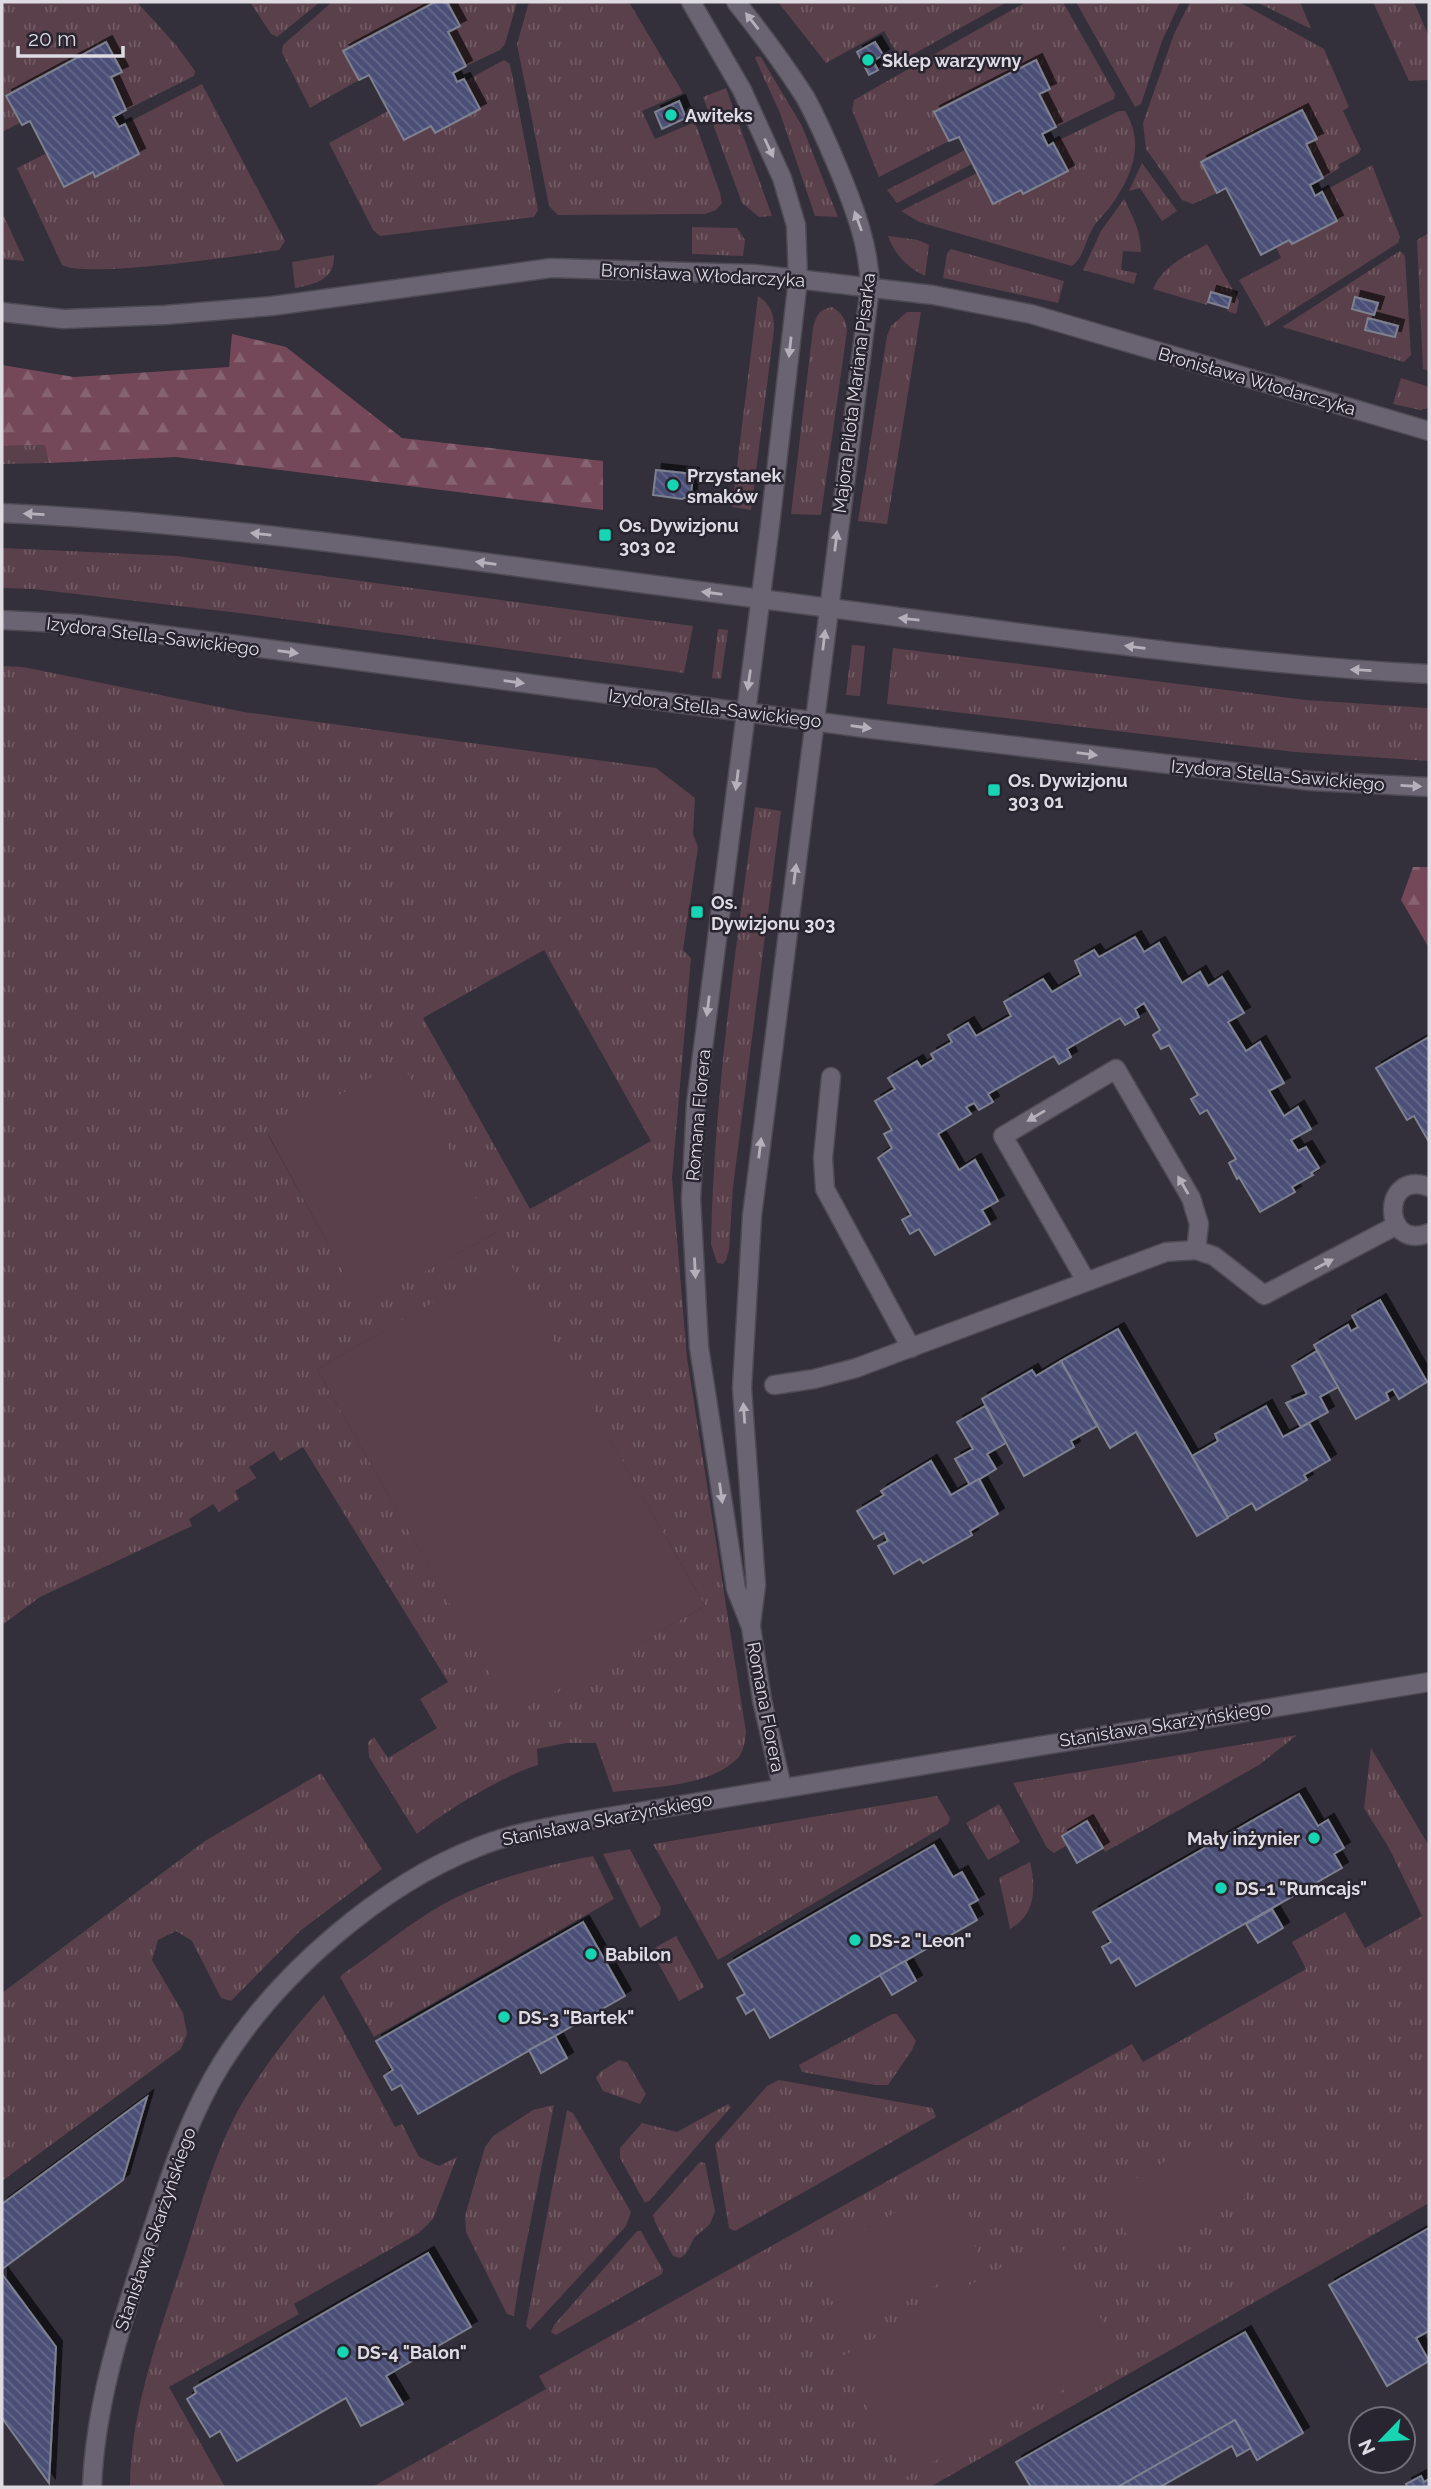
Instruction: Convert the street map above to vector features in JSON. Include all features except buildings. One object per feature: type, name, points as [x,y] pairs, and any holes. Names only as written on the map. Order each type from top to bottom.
[{"type":"street","points":[[691,2],[742,90],[782,178],[796,225],[797,279],[760,600]]},
{"type":"street","name":"Majora Pilota Mariana Pisarka","points":[[736,2],[774,50],[826,139],[861,227],[869,267],[870,287],[828,609]]},
{"type":"street","name":"Bronisława Włodarczyka","points":[[2,313],[63,319],[192,313],[272,306],[551,268],[692,271],[797,279],[933,295],[1031,314],[1429,431]]},
{"type":"street","points":[[2,513],[111,518],[306,539],[1169,652],[1336,669],[1429,674]]},
{"type":"street","name":"Romana Florera","points":[[760,600],[696,1103],[691,1199],[699,1347],[736,1589],[751,1627],[762,1700],[782,1787]]},
{"type":"street","name":"Romana Florera","points":[[751,1627],[756,1585],[742,1388],[752,1216],[828,609]]},
{"type":"street","name":"Izydora Stella-Sawickiego","points":[[2,620],[79,624],[745,712],[1311,782],[1429,788]]},
{"type":"street","points":[[1086,1281],[1003,1136],[1116,1069],[1191,1198],[1199,1224],[1196,1250]]},
{"type":"street","points":[[831,1077],[823,1158],[825,1189],[911,1348]]},
{"type":"street","points":[[1429,1187],[1413,1184],[1396,1195],[1392,1213],[1397,1225],[1413,1236],[1429,1233]]},
{"type":"street","points":[[774,1385],[814,1379],[856,1368],[1166,1252],[1196,1250],[1214,1256],[1264,1296],[1397,1225]]},
{"type":"street","name":"Stanisława Skarżyńskiego","points":[[92,2487],[98,2428],[121,2322],[181,2145],[221,2064],[277,1991],[341,1930],[423,1874],[477,1847],[516,1834],[560,1825],[1429,1682]]},
{"type":"green space","points":[[2,2],[137,2],[176,45],[195,71],[194,76],[126,110],[111,77],[121,72],[7,97],[20,123],[2,132]]},
{"type":"green space","points":[[250,2],[320,2],[277,37],[271,34]]},
{"type":"green space","points":[[332,2],[435,2],[344,51],[359,80],[310,108],[282,53],[283,45]]},
{"type":"green space","points":[[447,2],[517,2],[505,44],[500,50],[466,66],[448,32],[460,26]]},
{"type":"green space","points":[[529,2],[629,2],[683,93],[642,111],[655,139],[695,122],[720,193],[722,203],[716,210],[705,214],[558,215],[549,206],[517,44]]},
{"type":"green space","points":[[778,2],[1007,2],[901,61],[884,31],[826,63]]},
{"type":"green space","points":[[1026,2],[1063,2],[1115,94],[1114,99],[1056,127],[1039,94],[1050,88],[1036,61],[934,112],[949,141],[879,177],[852,110],[854,100]]},
{"type":"green space","points":[[1076,2],[1180,2],[1162,41],[1141,104],[1135,107]]},
{"type":"green space","points":[[1190,2],[1239,2],[1324,49],[1349,107],[1343,111],[1361,149],[1359,153],[1338,165],[1340,168],[1323,178],[1306,144],[1317,138],[1302,110],[1201,162],[1217,193],[1193,204],[1182,200],[1146,149],[1143,123],[1174,34]]},
{"type":"green space","points":[[1256,2],[1300,2],[1311,28],[1309,28]]},
{"type":"green space","points":[[1373,2],[1414,2],[1429,37],[1429,80],[1409,81]]},
{"type":"green space","points":[[761,57],[802,126],[838,217],[815,216],[780,113],[755,58]]},
{"type":"green space","points":[[504,60],[510,64],[538,210],[534,217],[380,236],[373,230],[329,143],[388,111],[404,140],[431,126],[435,133],[480,109],[465,81]]},
{"type":"green space","points":[[202,84],[285,241],[279,250],[132,268],[76,269],[62,265],[17,168],[47,153],[93,172],[96,177],[139,154],[125,124]]},
{"type":"green space","points":[[726,88],[772,216],[759,217],[742,203],[703,97]]},
{"type":"green space","points":[[1119,111],[1125,111],[1134,136],[1135,148],[1130,173],[1118,196],[1090,233],[1082,253],[1072,266],[919,222],[901,211],[977,173],[993,204],[1021,190],[1023,193],[1067,171],[1053,143]]},
{"type":"green space","points":[[965,150],[972,164],[897,203],[887,190]]},
{"type":"green space","points":[[1142,163],[1177,211],[1162,221],[1140,188],[1129,191]]},
{"type":"green space","points":[[1372,165],[1400,237],[1398,243],[1266,327],[1239,280],[1281,258],[1276,247],[1289,240],[1292,244],[1336,221],[1322,192]]},
{"type":"green space","points":[[1124,199],[1141,244],[1141,252],[1123,251],[1121,270],[1137,273],[1134,284],[1083,270],[1101,231]]},
{"type":"green space","points":[[2,212],[24,260],[24,261],[2,259]]},
{"type":"green space","points":[[692,227],[737,228],[745,240],[743,256],[692,254]]},
{"type":"green space","points":[[1429,233],[1429,371],[1423,369],[1417,240]]},
{"type":"green space","points":[[888,236],[918,240],[929,245],[925,276],[902,260]]},
{"type":"green space","points":[[1207,244],[1239,301],[1236,314],[1227,311],[1231,298],[1212,292],[1207,305],[1153,289],[1169,268]]},
{"type":"green space","points":[[951,249],[1064,281],[1058,303],[943,278],[947,253]]},
{"type":"green space","points":[[1400,251],[1405,256],[1411,355],[1404,362],[1282,327]]},
{"type":"green space","points":[[334,255],[331,270],[327,275],[316,282],[295,288],[292,262]]},
{"type":"green space","points":[[758,296],[771,310],[774,330],[751,510],[732,507]]},
{"type":"green space","points":[[832,307],[843,317],[847,331],[821,515],[791,514],[813,328],[819,314]]},
{"type":"green space","points":[[907,312],[921,312],[887,524],[858,521],[887,336],[891,326]]},
{"type":"green space","points":[[232,334],[286,347],[402,438],[603,461],[603,510],[176,457],[49,463],[45,445],[2,446],[2,365],[74,377],[229,367]]},
{"type":"green space","points":[[1401,378],[1429,387],[1429,408],[1420,410],[1393,404]]},
{"type":"green space","points":[[46,445],[49,463],[2,464],[2,446]]},
{"type":"green space","points":[[2,548],[177,556],[693,626],[684,673],[239,613],[33,589],[2,588]]},
{"type":"green space","points":[[718,629],[728,630],[721,679],[712,678]]},
{"type":"green space","points":[[852,645],[865,646],[860,696],[846,695]]},
{"type":"green space","points":[[893,648],[1306,700],[1429,708],[1429,761],[1295,752],[887,704]]},
{"type":"green space","points":[[2,666],[23,667],[244,712],[656,768],[695,798],[693,834],[698,847],[683,950],[691,958],[672,1178],[687,1358],[746,1732],[743,1749],[738,1758],[726,1768],[696,1780],[613,1792],[596,1743],[566,1743],[537,1749],[538,1765],[475,1795],[417,1834],[369,1757],[368,1742],[374,1737],[388,1758],[437,1728],[420,1699],[448,1682],[303,1447],[280,1461],[274,1451],[249,1467],[256,1478],[235,1491],[239,1499],[219,1512],[213,1504],[189,1519],[192,1526],[40,1597],[2,1625]],"holes":[[[544,950],[651,1141],[530,1209],[423,1018]],[[268,1135],[495,1233],[362,1305]],[[508,1261],[705,1606],[513,1714],[317,1369]]]},
{"type":"green space","points":[[755,807],[781,811],[733,1187],[729,1250],[723,1264],[717,1263],[711,1244],[716,1134]]},
{"type":"green space","points":[[1413,867],[1429,867],[1429,948],[1401,900]]},
{"type":"green space","points":[[401,1061],[495,1233],[362,1306],[268,1134]]},
{"type":"green space","points":[[508,1260],[705,1606],[513,1715],[317,1369]]},
{"type":"green space","points":[[1297,1735],[1259,1765],[1105,1852],[1087,1821],[1062,1835],[1067,1845],[1054,1853],[1047,1848],[1013,1783]]},
{"type":"green space","points":[[1371,1748],[1429,1846],[1429,2203],[930,2487],[372,2487],[546,2389],[539,2376],[1132,2044],[1143,2062],[1306,1969],[1292,1942],[1345,1912],[1365,1948],[1422,1916],[1389,1848],[1364,1808]]},
{"type":"green space","points":[[321,1773],[382,1869],[300,1931],[231,2001],[221,1998],[192,1941],[176,1931],[158,1940],[152,1960],[183,2013],[187,2034],[181,2049],[2,2181],[2,1993],[205,1841]]},
{"type":"green space","points":[[937,1796],[950,1818],[948,1824],[718,1960],[653,1844]]},
{"type":"green space","points":[[999,1804],[1020,1842],[988,1860],[966,1823]]},
{"type":"green space","points":[[630,1849],[661,1908],[659,1916],[640,1928],[603,1854]]},
{"type":"green space","points":[[593,1856],[614,1899],[374,2037],[340,1977],[343,1974],[415,1922],[458,1897],[514,1875]]},
{"type":"green space","points":[[1030,1862],[1032,1900],[1025,1916],[1010,1929],[999,1878]]},
{"type":"green space","points":[[676,1936],[704,1987],[679,2001],[651,1950]]},
{"type":"green space","points":[[324,1995],[395,2127],[402,2124],[419,2157],[439,2166],[457,2157],[433,2219],[419,2233],[294,2304],[299,2314],[169,2387],[225,2487],[130,2487],[135,2429],[148,2370],[219,2151],[257,2079]]},
{"type":"green space","points":[[892,2014],[897,2014],[916,2041],[888,2085],[802,2072],[799,2065]]},
{"type":"green space","points":[[619,2060],[627,2062],[646,2094],[640,2104],[603,2091],[596,2078],[600,2072]]},
{"type":"green space","points":[[779,2080],[932,2108],[936,2117],[735,2231],[729,2228],[715,2145],[767,2086]]},
{"type":"green space","points":[[728,2104],[731,2107],[645,2203],[620,2158],[620,2148],[642,2123],[677,2132]]},
{"type":"green space","points":[[554,2105],[514,2316],[507,2314],[466,2232],[465,2216],[485,2147],[493,2136],[533,2110]]},
{"type":"green space","points":[[567,2110],[573,2113],[631,2212],[626,2226],[530,2330],[526,2326]]},
{"type":"green space","points":[[1208,2136],[1245,2198],[1141,2259],[1105,2197]]},
{"type":"green space","points":[[700,2162],[705,2163],[715,2211],[710,2224],[694,2238],[686,2254],[680,2258],[673,2256],[653,2215]]},
{"type":"green space","points":[[942,2187],[982,2259],[850,2333],[810,2260]]},
{"type":"green space","points":[[637,2231],[641,2231],[663,2270],[662,2274],[556,2335],[551,2332],[554,2325]]},
{"type":"green space","points":[[1056,2237],[1122,2357],[906,2477],[839,2358]]},
{"type":"place","name":"Sklep warzywny","points":[[868,60]]},
{"type":"place","name":"Awiteks","points":[[671,115]]},
{"type":"place","name":"Przystanek smaków","points":[[673,485]]},
{"type":"place","name":"Os. Dywizjonu 303 02","points":[[605,535]]},
{"type":"place","name":"Os. Dywizjonu 303 01","points":[[994,790]]},
{"type":"place","name":"Os. Dywizjonu 303","points":[[697,912]]},
{"type":"place","name":"Mały inżynier","points":[[1314,1838]]},
{"type":"place","name":"DS-1 \"Rumcajs\"","points":[[1221,1888]]},
{"type":"place","name":"DS-2 \"Leon\"","points":[[855,1940]]},
{"type":"place","name":"Babilon","points":[[591,1954]]},
{"type":"place","name":"DS-3 \"Bartek\"","points":[[504,2017]]},
{"type":"place","name":"DS-4 \"Balon\"","points":[[343,2352]]}]
